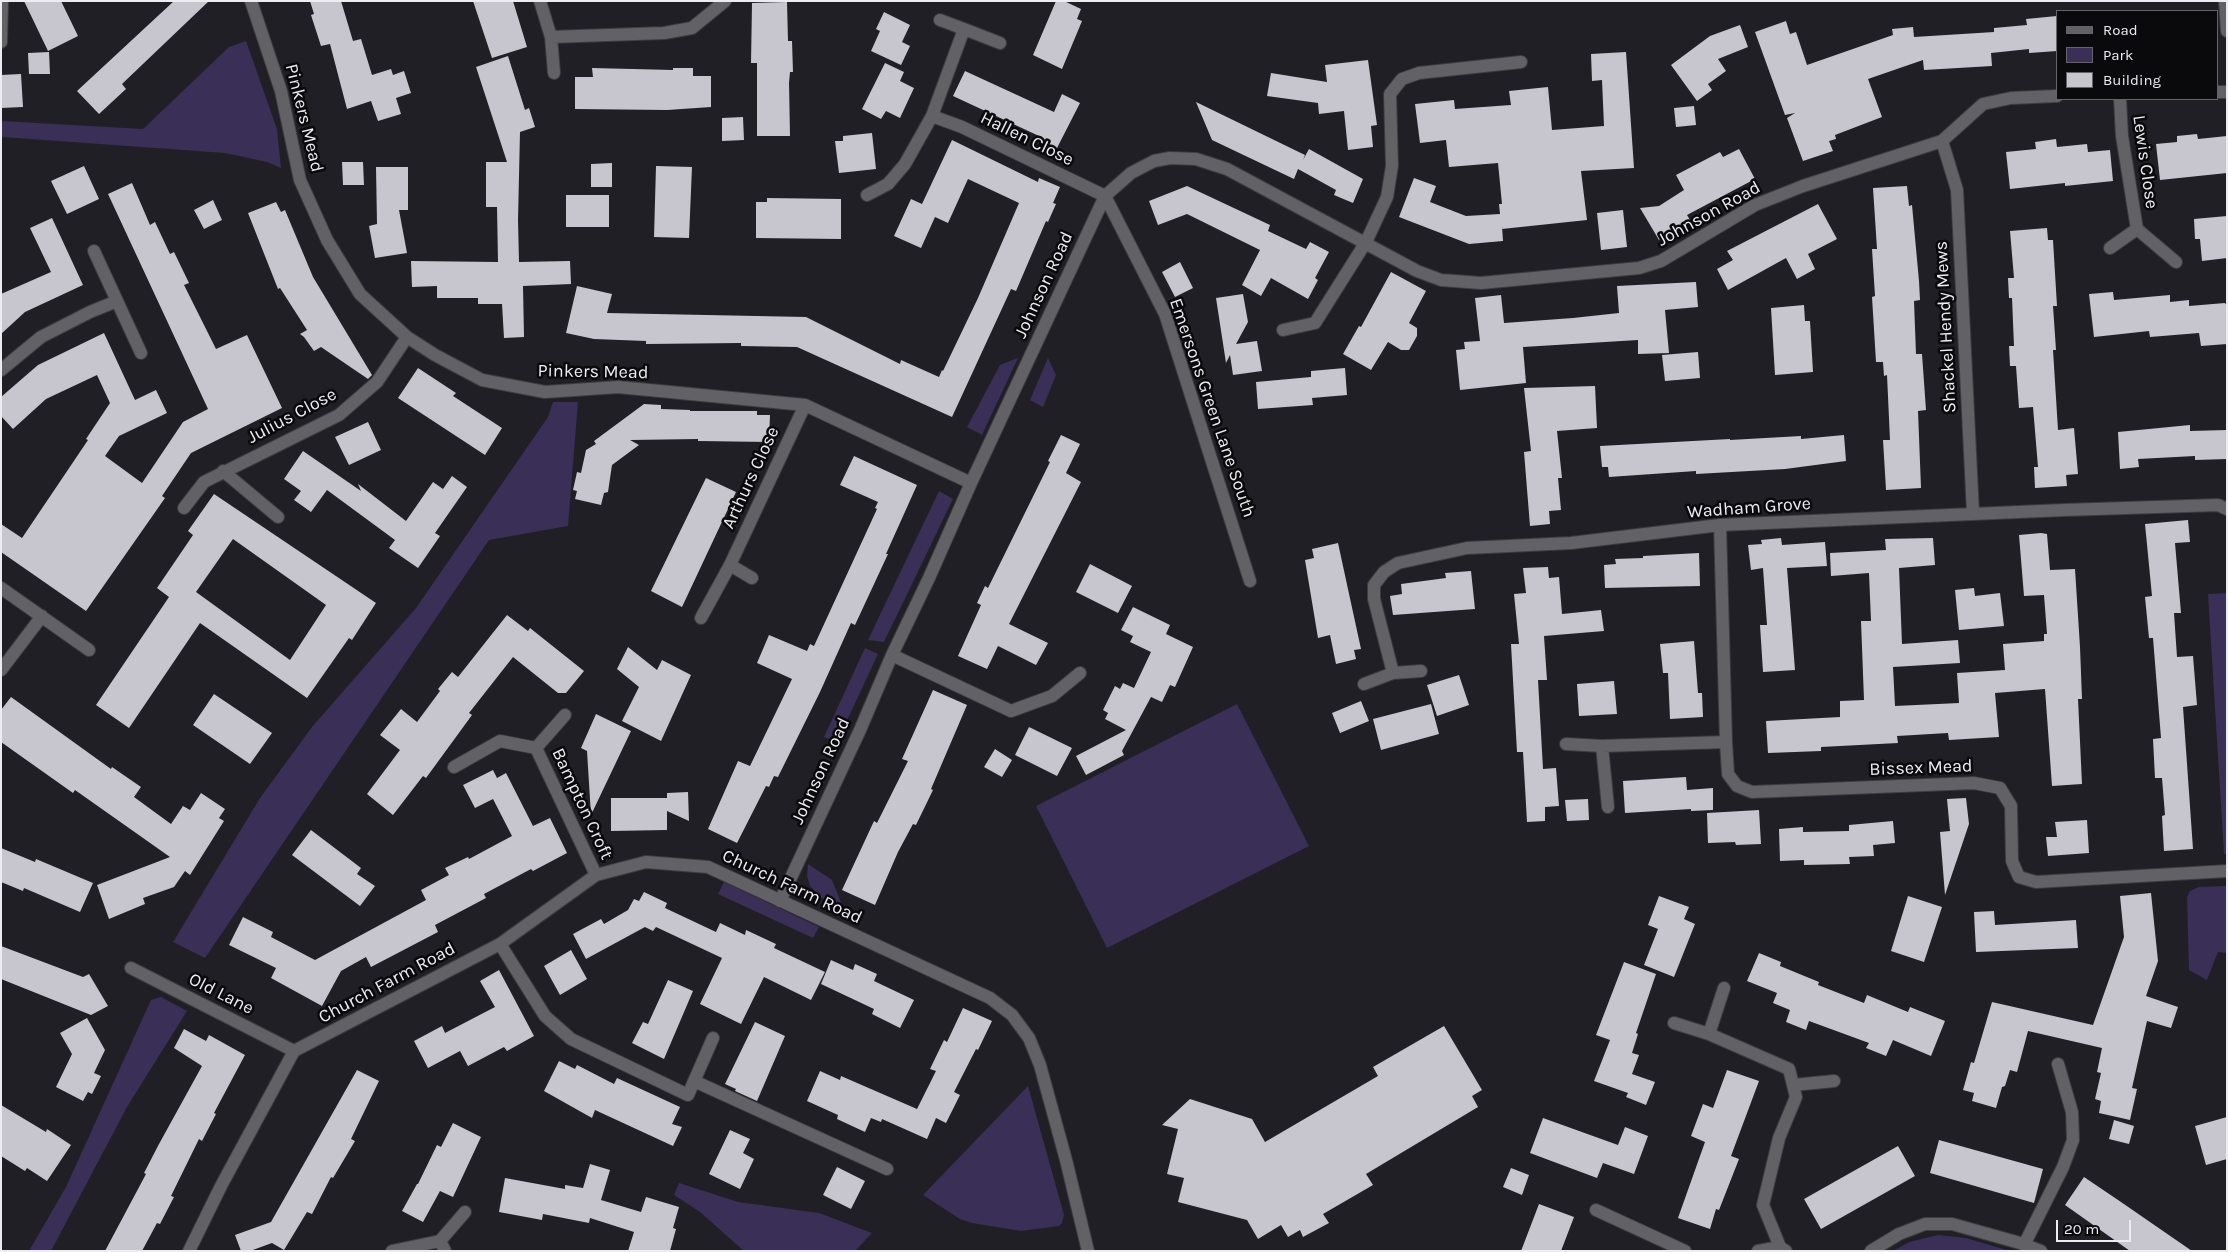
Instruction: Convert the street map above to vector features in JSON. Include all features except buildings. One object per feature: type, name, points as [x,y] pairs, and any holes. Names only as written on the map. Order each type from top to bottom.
[{"type":"street","points":[[1,42],[2,1]]},
{"type":"street","name":"Pinkers Mead","points":[[251,1],[281,91],[300,180],[327,240],[360,294],[407,337],[434,355],[482,380],[545,392],[618,387],[804,405],[971,483]]},
{"type":"street","points":[[540,1],[551,37],[554,73]]},
{"type":"street","points":[[551,37],[664,33],[692,28],[725,1]]},
{"type":"street","points":[[2225,1],[2227,31]]},
{"type":"street","points":[[940,20],[1000,43]]},
{"type":"street","points":[[866,195],[888,184],[905,164],[932,116],[964,29]]},
{"type":"street","points":[[1283,330],[1315,323],[1366,242],[1387,197],[1392,166],[1390,94],[1402,79],[1418,73],[1521,62]]},
{"type":"street","name":"Johnson Road","points":[[780,901],[1104,196],[1131,173],[1154,162],[1170,158],[1196,159],[1227,169],[1417,271],[1441,280],[1481,284],[1639,268],[1661,261],[1755,205],[1803,186],[1942,141],[1983,104],[2011,98],[2056,96]]},
{"type":"street","name":"Lewis Close","points":[[2120,100],[2122,136],[2137,229],[2176,262]]},
{"type":"street","name":"Hallen Close","points":[[932,116],[962,127],[1104,196]]},
{"type":"street","name":"Shackel Hendy Mews","points":[[1942,141],[1957,190],[1973,513]]},
{"type":"street","name":"Emersons Green Lane South","points":[[1104,196],[1165,314],[1250,582]]},
{"type":"street","name":"Lewis Close","points":[[2110,248],[2137,229]]},
{"type":"street","points":[[94,251],[141,353]]},
{"type":"street","points":[[1,370],[41,337],[90,312],[117,301]]},
{"type":"street","name":"Julius Close","points":[[184,508],[204,482],[339,415],[377,382],[407,337]]},
{"type":"street","name":"Arthurs Close","points":[[701,618],[730,565],[804,405]]},
{"type":"street","points":[[223,471],[278,517]]},
{"type":"street","name":"Wadham Grove","points":[[1393,673],[1374,599],[1374,585],[1384,572],[1398,563],[1467,548],[1572,543],[1720,525],[1973,513],[2218,505],[2227,509]]},
{"type":"street","name":"Bissex Mead","points":[[1720,525],[1728,774],[1737,786],[1752,792],[1974,783],[2000,788],[2011,806],[2012,861],[2019,877],[2036,882],[2227,871]]},
{"type":"street","points":[[730,565],[752,578]]},
{"type":"street","points":[[1,588],[89,650]]},
{"type":"street","points":[[1,670],[42,616]]},
{"type":"street","points":[[892,654],[1011,711],[1052,696],[1080,673]]},
{"type":"street","points":[[1364,684],[1393,673],[1421,671]]},
{"type":"street","name":"Bampton Croft","points":[[536,748],[565,715]]},
{"type":"street","name":"Bampton Croft","points":[[454,767],[500,741],[536,748]]},
{"type":"street","points":[[1566,744],[1602,746],[1726,742]]},
{"type":"street","points":[[1602,746],[1608,807]]},
{"type":"street","name":"Bampton Croft","points":[[536,748],[596,875]]},
{"type":"street","name":"Church Farm Road","points":[[294,1051],[500,944],[596,875],[646,862],[708,867],[990,998],[1012,1016],[1029,1038],[1040,1065],[1088,1251]]},
{"type":"street","points":[[500,944],[545,1016],[571,1039],[688,1095],[714,1038]]},
{"type":"street","name":"Old Lane","points":[[131,968],[294,1051]]},
{"type":"street","points":[[1709,1034],[1724,988]]},
{"type":"street","points":[[1674,1023],[1709,1034],[1789,1069],[1796,1097],[1779,1138],[1763,1205],[1783,1249],[1758,1251]]},
{"type":"street","points":[[189,1251],[220,1186],[294,1051]]},
{"type":"street","points":[[2024,1245],[2064,1167],[2073,1140],[2072,1112],[2058,1064]]},
{"type":"street","points":[[694,1081],[887,1169]]},
{"type":"street","points":[[1793,1085],[1834,1081]]},
{"type":"street","points":[[1596,1210],[1686,1251]]},
{"type":"street","points":[[392,1251],[442,1246],[465,1212]]},
{"type":"street","points":[[1871,1251],[1899,1234],[1925,1224],[1952,1224],[2041,1251]]},
{"type":"green space","points":[[246,41],[277,129],[281,168],[267,162],[225,153],[2,137],[2,121],[143,129],[229,47]]},
{"type":"green space","points":[[1018,358],[982,435],[967,427],[1000,365]]},
{"type":"green space","points":[[1048,358],[1056,375],[1043,407],[1030,400]]},
{"type":"green space","points":[[553,402],[578,402],[568,526],[489,540],[205,958],[173,942],[260,798],[312,727],[416,608],[548,417]]},
{"type":"green space","points":[[939,491],[953,499],[884,642],[868,640]]},
{"type":"green space","points":[[2227,593],[2227,854],[2224,854],[2208,594]]},
{"type":"green space","points":[[865,648],[878,654],[837,742],[824,737]]},
{"type":"green space","points":[[1237,704],[1309,846],[1107,948],[1036,806]]},
{"type":"green space","points":[[808,864],[832,880],[842,905],[821,898],[810,886],[807,876]]},
{"type":"green space","points":[[724,882],[819,927],[813,938],[718,894]]},
{"type":"green space","points":[[2227,886],[2227,953],[2218,952],[2207,980],[2189,970],[2187,897],[2190,891],[2199,887]]},
{"type":"green space","points":[[161,997],[187,1011],[127,1107],[51,1251],[29,1251],[66,1187],[151,1000]]},
{"type":"green space","points":[[1028,1086],[1064,1215],[1062,1223],[1059,1226],[1021,1231],[972,1223],[960,1219],[923,1195]]},
{"type":"green space","points":[[679,1183],[738,1202],[819,1213],[872,1233],[855,1251],[744,1251],[700,1212],[674,1195]]},
{"type":"green space","points":[[1938,1235],[1966,1238],[2010,1251],[1893,1251],[1909,1242]]}]
